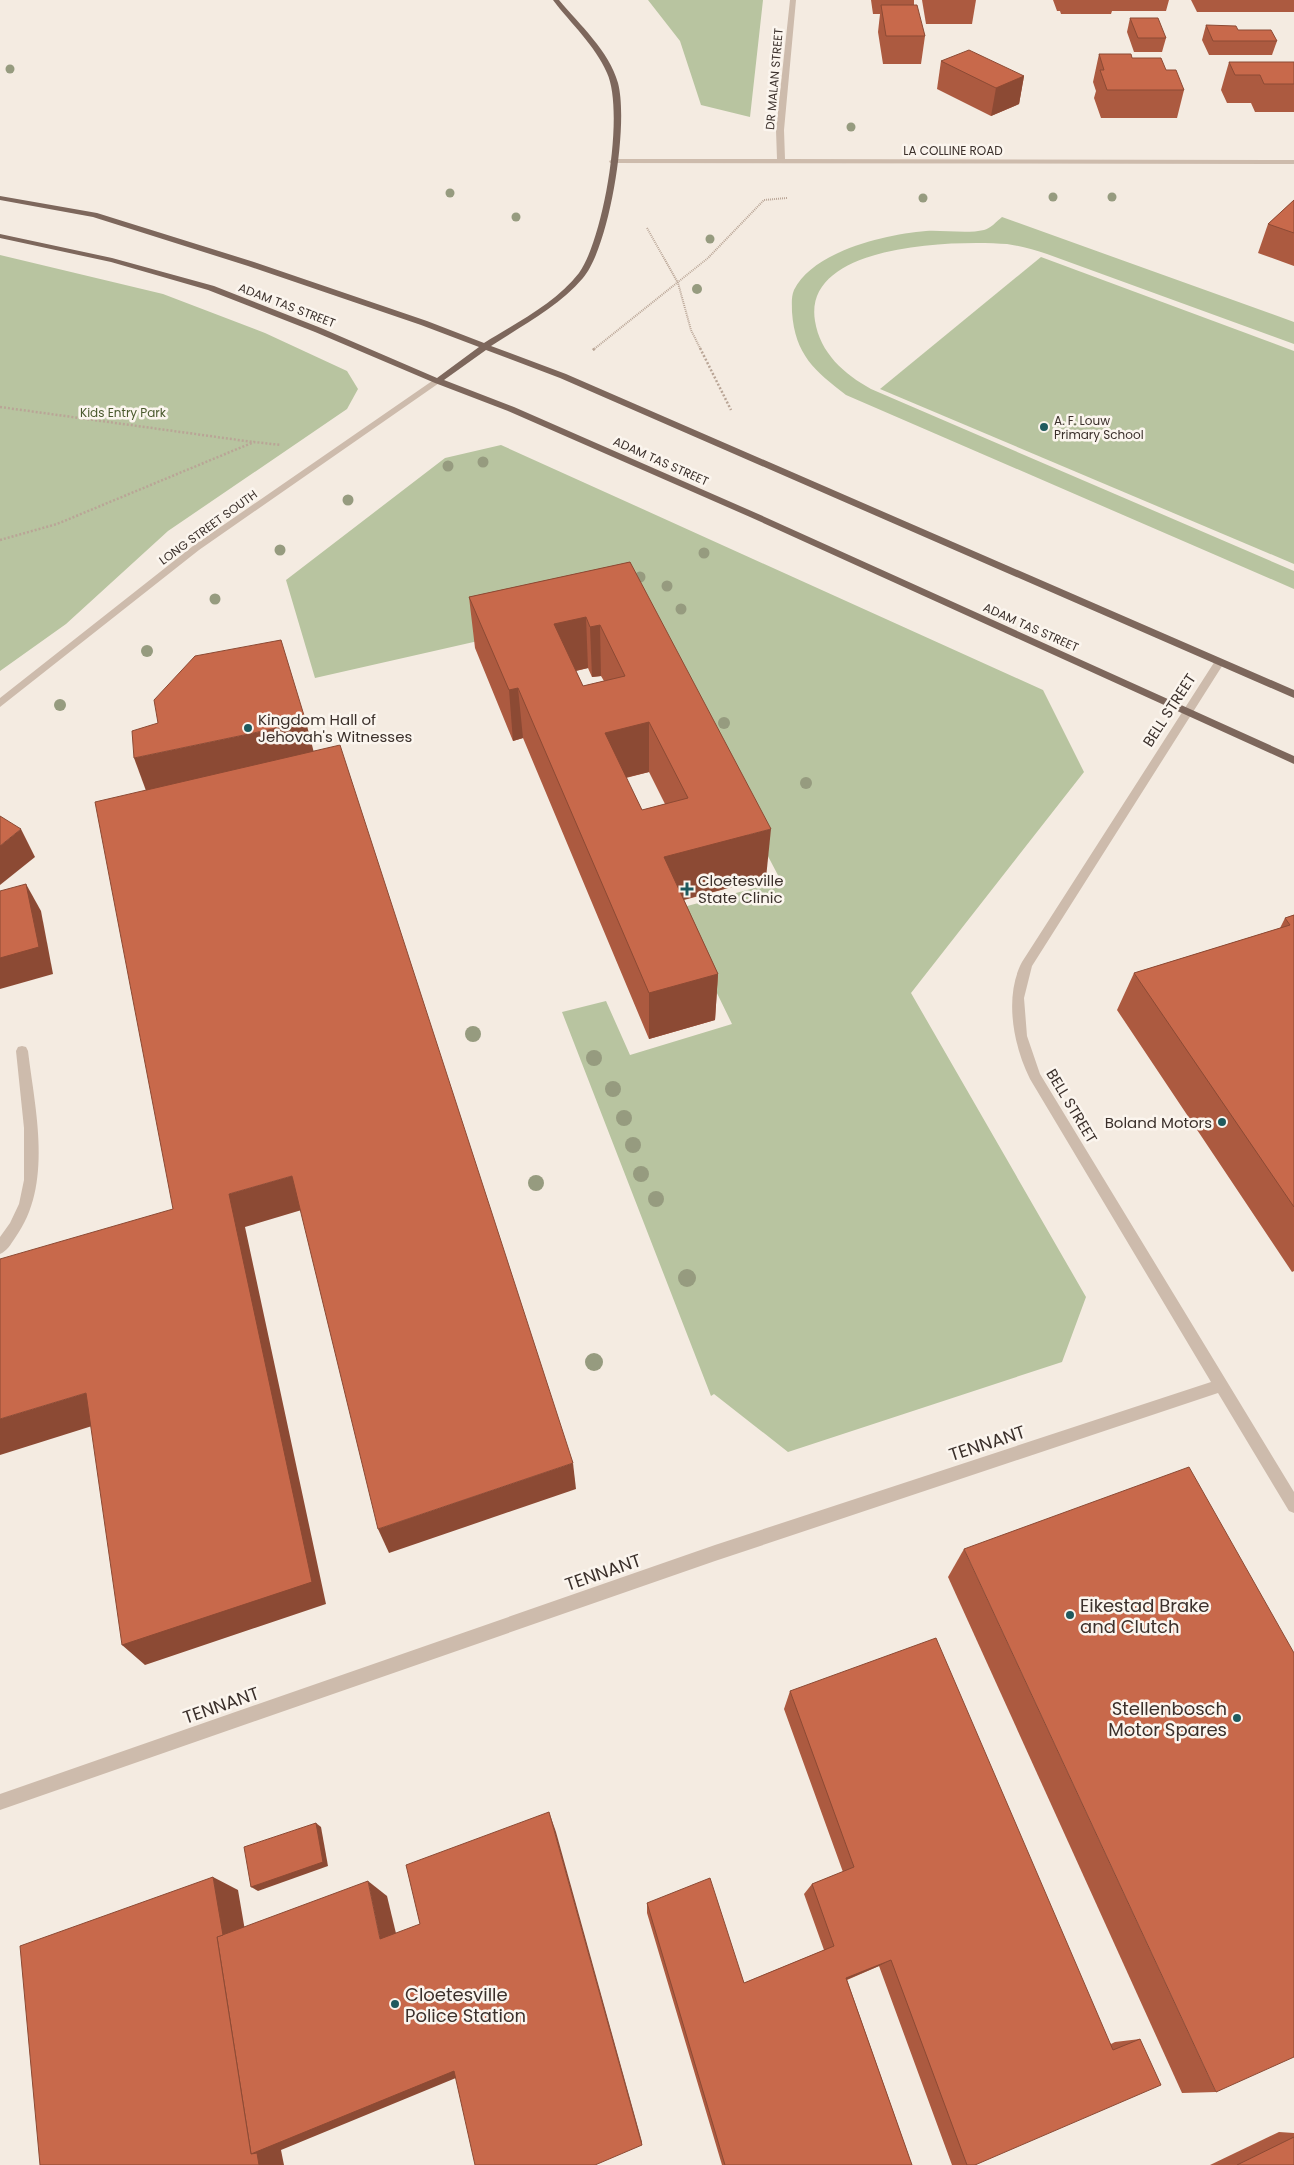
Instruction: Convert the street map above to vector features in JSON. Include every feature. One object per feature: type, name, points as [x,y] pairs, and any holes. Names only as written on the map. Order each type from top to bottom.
[{"type":"main road","points":[[438,381],[560,296],[583,274],[602,230],[613,162],[618,104],[614,83],[606,63],[556,0]]},
{"type":"main road","name":"ADAM TAS STREET","points":[[0,198],[94,216],[251,264],[424,323],[563,376],[1294,694]]},
{"type":"main road","name":"ADAM TAS STREET","points":[[0,236],[112,260],[211,288],[318,330],[438,381],[511,409],[753,515],[1294,760]]},
{"type":"street","name":"DR MALAN STREET","points":[[781,161],[780,130],[793,0]]},
{"type":"street","name":"LA COLLINE ROAD","points":[[613,162],[1294,162]]},
{"type":"street","name":"LONG STREET SOUTH","points":[[0,703],[196,548],[438,381]]},
{"type":"street","name":"BELL STREET","points":[[1220,663],[1186,712],[1026,965],[1018,998],[1021,1036],[1034,1074],[1294,1506]]},
{"type":"street","points":[[0,1248],[19,1223],[28,1202],[33,1169],[22,1051]]},
{"type":"street","name":"TENNANT","points":[[0,1802],[715,1553],[1221,1385]]},
{"type":"path","points":[[588,352],[595,349],[708,258],[764,200],[792,198]]},
{"type":"path","points":[[647,228],[678,283],[691,330],[733,413]]},
{"type":"path","points":[[0,407],[282,446]]},
{"type":"path","points":[[0,540],[57,524],[254,442]]},
{"type":"green space","points":[[648,0],[763,0],[750,117],[701,105],[680,41]]},
{"type":"green space","points":[[1002,217],[1294,322],[1294,344],[1037,251],[1007,244],[954,243],[887,252],[857,261],[832,276],[817,295],[815,321],[822,343],[828,353],[852,377],[871,389],[1294,571],[1294,589],[846,395],[816,370],[809,361],[797,340],[792,312],[792,298],[794,290],[804,276],[817,265],[852,247],[872,241],[926,231],[971,232],[984,230],[991,227]]},
{"type":"green space","name":"Kids Entry Park","points":[[0,255],[163,294],[265,333],[347,371],[358,389],[347,409],[168,531],[66,624],[0,671]]},
{"type":"green space","points":[[1041,257],[1294,351],[1294,564],[880,389]]},
{"type":"green space","name":"Cloetesville State Clinic","points":[[501,445],[1043,690],[1084,772],[911,993],[1086,1297],[1062,1362],[788,1452],[714,1394],[711,1396],[562,1012],[606,1001],[630,1055],[732,1024],[676,909],[781,881],[636,605],[315,678],[286,580],[445,458]]},
{"type":"building","points":[[881,5],[917,5],[925,36],[886,36]]},
{"type":"building","points":[[1130,18],[1158,18],[1166,38],[1138,38]]},
{"type":"building","points":[[1206,25],[1236,26],[1238,30],[1271,30],[1277,41],[1213,41]]},
{"type":"building","points":[[969,50],[1024,76],[996,88],[941,61]]},
{"type":"building","points":[[1099,54],[1131,54],[1132,58],[1161,58],[1166,70],[1176,70],[1184,90],[1107,90],[1100,70],[1104,70]]},
{"type":"building","points":[[1229,62],[1294,62],[1294,84],[1264,84],[1260,75],[1235,75]]},
{"type":"building","points":[[1294,200],[1294,233],[1268,224]]},
{"type":"building","points":[[630,562],[771,829],[664,857],[718,974],[649,993],[518,688],[509,690],[469,597]],"holes":[[[586,617],[590,627],[600,625],[625,676],[583,686],[554,624]],[[649,722],[688,798],[642,810],[605,733]]]},
{"type":"building","points":[[281,640],[306,722],[134,758],[132,731],[158,723],[154,700],[195,656]]},
{"type":"building","points":[[340,745],[573,1463],[378,1529],[292,1176],[229,1194],[312,1582],[122,1645],[86,1393],[0,1419],[0,1259],[173,1209],[95,802]]},
{"type":"building","points":[[0,816],[21,829],[0,846]]},
{"type":"building","points":[[26,884],[39,947],[0,958],[0,891]]},
{"type":"building","points":[[1294,915],[1294,1207],[1134,973],[1290,925],[1285,918]]},
{"type":"building","points":[[1189,1467],[1294,1653],[1294,2057],[1216,2092],[964,1549]]},
{"type":"building","points":[[936,1638],[1113,2050],[1140,2039],[1161,2085],[975,2165],[967,2165],[891,1960],[846,1978],[912,2165],[725,2165],[647,1903],[710,1878],[744,1983],[834,1946],[812,1884],[854,1867],[790,1691]]},
{"type":"building","points":[[549,1812],[642,2145],[595,2165],[475,2165],[454,2071],[251,2154],[217,1937],[368,1881],[380,1939],[420,1924],[406,1865]]},
{"type":"building","points":[[316,1823],[323,1862],[251,1887],[244,1847]]},
{"type":"building","points":[[213,1877],[223,1935],[217,1937],[251,2154],[257,2153],[259,2165],[40,2165],[20,1946]]},
{"type":"building","points":[[1294,2137],[1294,2165],[1237,2165]]},
{"type":"place","name":"A. F. Louw Primary School","points":[[1044,427]]},
{"type":"place","name":"Kingdom Hall of Jehovah's Witnesses","points":[[248,728]]},
{"type":"place","name":"Cloetesville State Clinic","points":[[687,889]]},
{"type":"place","name":"Boland Motors","points":[[1222,1122]]},
{"type":"place","name":"Eikestad Brake and Clutch","points":[[1070,1615]]},
{"type":"place","name":"Stellenbosch Motor Spares","points":[[1237,1718]]},
{"type":"place","name":"Cloetesville Police Station","points":[[395,2004]]}]
